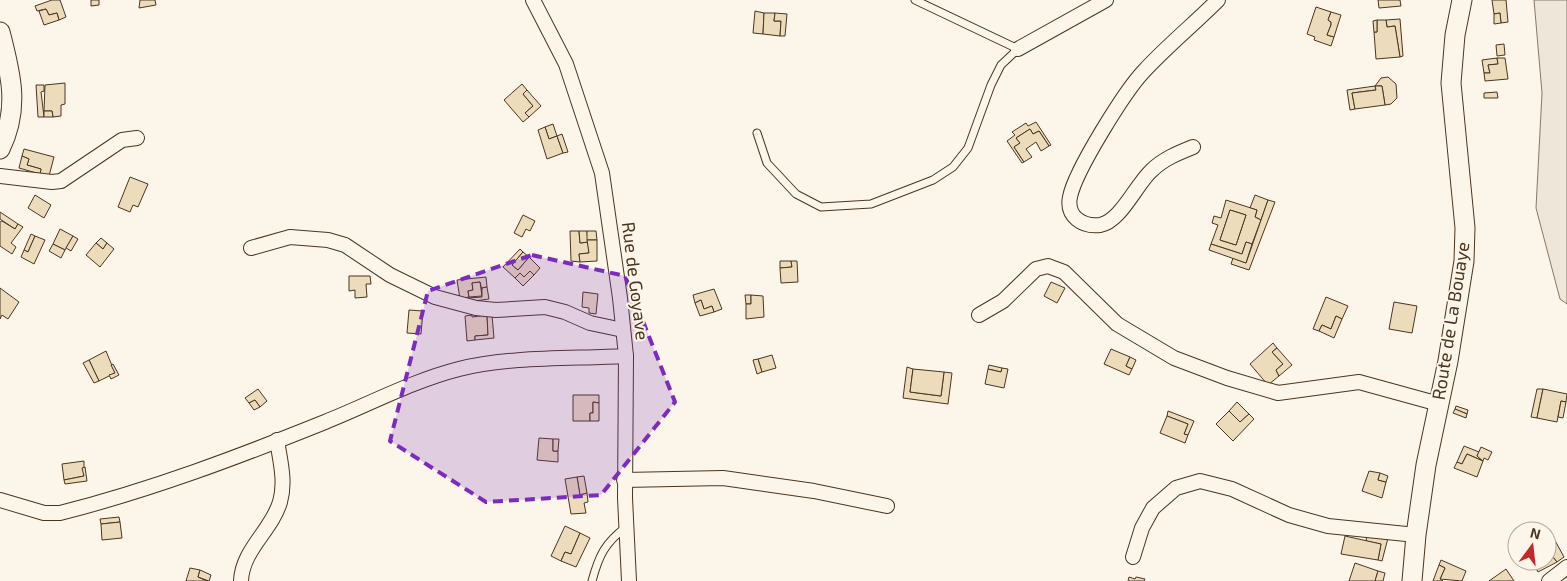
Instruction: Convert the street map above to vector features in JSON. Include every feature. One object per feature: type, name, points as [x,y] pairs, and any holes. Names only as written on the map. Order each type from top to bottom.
[{"type":"main road","name":"Route de La Bouaye","points":[[1412,581],[1426,464],[1439,404],[1464,262],[1465,228],[1451,83],[1455,35],[1462,0]]},
{"type":"main road","points":[[0,32],[8,60],[13,108],[11,122],[0,149]]},
{"type":"street","name":"Rue de Goyave","points":[[532,0],[566,64],[602,173],[626,356],[624,480],[629,581]]},
{"type":"street","points":[[1018,50],[1106,0]]},
{"type":"street","points":[[1193,147],[1178,153],[1150,172],[1114,218],[1102,225],[1089,225],[1078,222],[1070,212],[1069,199],[1076,180],[1104,130],[1143,72],[1218,0]]},
{"type":"street","points":[[0,176],[52,182],[61,181],[122,140],[137,138]]},
{"type":"street","points":[[251,248],[290,237],[328,240],[345,245],[390,274],[435,298],[476,308],[496,310],[545,307],[565,312],[590,323],[623,330]]},
{"type":"street","points":[[978,315],[1002,301],[1036,269],[1048,266],[1064,272],[1116,324],[1174,358],[1227,378],[1278,393],[1359,382],[1439,404]]},
{"type":"street","points":[[0,500],[44,513],[60,513],[192,474],[392,392],[461,368],[510,362],[626,356]]},
{"type":"street","points":[[241,581],[246,560],[280,503],[283,482],[277,440]]},
{"type":"street","points":[[624,480],[723,478],[814,491],[887,506]]},
{"type":"street","points":[[1133,557],[1142,528],[1153,508],[1176,488],[1200,481],[1232,489],[1289,515],[1328,526],[1416,535]]},
{"type":"street","points":[[1549,581],[1567,567]]},
{"type":"lane","points":[[757,133],[767,163],[796,194],[821,207],[871,204],[933,180],[953,167],[968,148],[991,85],[1001,65],[1018,50],[915,0]]},
{"type":"lane","points":[[592,581],[596,566],[609,540],[626,527]]},
{"type":"highlighted area","points":[[532,255],[625,276],[675,402],[601,495],[486,502],[390,441],[428,291]]},
{"type":"shaded area","points":[[1534,0],[1567,0],[1567,304],[1560,299],[1536,208],[1542,93]]},
{"type":"building","points":[[52,0],[60,0],[66,17],[59,20],[57,13],[49,15],[46,9],[37,11],[35,6]]},
{"type":"building","points":[[91,0],[99,0],[99,5],[91,6]]},
{"type":"building","points":[[140,0],[155,0],[156,5],[139,8]]},
{"type":"building","points":[[1378,0],[1400,0],[1401,6],[1379,8]]},
{"type":"building","points":[[1492,0],[1506,0],[1508,22],[1501,23],[1500,13],[1494,14]]},
{"type":"building","points":[[1316,7],[1331,12],[1328,20],[1331,22],[1331,25],[1327,35],[1334,37],[1331,46],[1314,40],[1315,37],[1307,34]]},
{"type":"building","points":[[46,9],[49,15],[57,13],[59,20],[44,25],[39,11]]},
{"type":"building","points":[[755,11],[764,13],[763,34],[753,33]]},
{"type":"building","points":[[1331,12],[1341,15],[1334,37],[1327,35],[1331,25],[1331,22],[1328,20]]},
{"type":"building","points":[[764,13],[775,13],[774,21],[781,21],[780,36],[763,34]]},
{"type":"building","points":[[775,13],[787,14],[785,36],[780,36],[781,21],[774,21]]},
{"type":"building","points":[[1500,13],[1501,23],[1494,24],[1494,14]]},
{"type":"building","points":[[1400,19],[1403,56],[1400,57],[1395,26],[1387,27],[1386,20]]},
{"type":"building","points":[[1377,20],[1386,20],[1387,27],[1395,26],[1400,57],[1376,59],[1374,32],[1377,32]]},
{"type":"building","points":[[1377,20],[1377,32],[1374,32],[1373,21]]},
{"type":"building","points":[[1504,44],[1505,55],[1497,56],[1496,45]]},
{"type":"building","points":[[1497,58],[1498,64],[1488,65],[1490,73],[1484,73],[1482,60]]},
{"type":"building","points":[[1497,58],[1505,58],[1508,79],[1485,81],[1484,73],[1490,73],[1488,65],[1498,64]]},
{"type":"building","points":[[1388,77],[1396,84],[1397,98],[1391,104],[1385,105],[1382,86],[1375,86],[1381,78]]},
{"type":"building","points":[[65,83],[65,104],[61,105],[61,116],[53,117],[52,111],[44,111],[45,85]]},
{"type":"building","points":[[522,84],[527,90],[523,94],[533,106],[525,113],[529,117],[523,122],[504,100]]},
{"type":"building","points":[[36,85],[44,85],[44,91],[41,92],[44,117],[38,117]]},
{"type":"building","points":[[1375,86],[1376,90],[1352,93],[1355,109],[1350,110],[1347,90]]},
{"type":"building","points":[[1375,86],[1382,86],[1385,105],[1355,109],[1352,93],[1376,90]]},
{"type":"building","points":[[527,90],[541,106],[529,117],[525,113],[533,106],[523,94]]},
{"type":"building","points":[[1497,92],[1498,98],[1484,98],[1484,93]]},
{"type":"building","points":[[44,111],[52,111],[53,117],[44,117]]},
{"type":"building","points":[[1036,122],[1051,145],[1049,146],[1039,131],[1033,134],[1030,129],[1016,138],[1020,143],[1014,147],[1024,162],[1022,163],[1007,141],[1015,135],[1012,132],[1026,123],[1028,126]]},
{"type":"building","points":[[553,124],[557,136],[549,139],[545,127]]},
{"type":"building","points":[[545,127],[549,139],[557,136],[563,153],[547,159],[538,130]]},
{"type":"building","points":[[1030,129],[1033,134],[1039,131],[1049,146],[1041,151],[1036,142],[1026,149],[1032,157],[1024,162],[1014,147],[1020,143],[1016,138]]},
{"type":"building","points":[[562,134],[568,152],[563,153],[557,136]]},
{"type":"building","points":[[24,149],[54,157],[49,176],[40,174],[41,169],[27,165],[29,159],[22,156]]},
{"type":"building","points":[[22,156],[29,159],[27,165],[41,169],[40,174],[19,168]]},
{"type":"building","points":[[130,177],[148,184],[138,207],[133,205],[130,212],[118,207]]},
{"type":"building","points":[[35,195],[51,205],[44,218],[28,208]]},
{"type":"building","points":[[1255,195],[1268,200],[1261,220],[1255,217],[1257,210],[1250,208]]},
{"type":"building","points":[[1226,200],[1257,210],[1255,217],[1261,220],[1252,244],[1246,242],[1242,254],[1211,244],[1218,225],[1212,223],[1214,216],[1221,218]],"holes":[[[1230,210],[1246,215],[1236,245],[1220,240]]]},
{"type":"building","points":[[1268,200],[1275,202],[1249,270],[1231,264],[1233,258],[1246,263]]},
{"type":"building","points":[[1230,210],[1246,215],[1236,245],[1220,240]]},
{"type":"building","points":[[0,212],[18,224],[15,229],[0,219]]},
{"type":"building","points":[[523,215],[535,221],[530,231],[526,229],[522,237],[514,233]]},
{"type":"building","points":[[2,221],[15,229],[18,224],[23,227],[11,243],[16,247],[12,254],[0,246],[0,222]]},
{"type":"building","points":[[60,229],[73,236],[65,250],[53,244]]},
{"type":"building","points":[[570,231],[579,231],[580,243],[588,242],[589,253],[579,254],[580,262],[571,261]]},
{"type":"building","points":[[579,231],[587,231],[588,242],[580,243]]},
{"type":"building","points":[[587,231],[596,231],[597,240],[587,240]]},
{"type":"building","points":[[31,234],[35,236],[28,252],[24,250]]},
{"type":"building","points":[[35,236],[45,240],[34,264],[21,257],[24,250],[28,252]]},
{"type":"building","points":[[73,236],[78,239],[71,251],[66,248]]},
{"type":"building","points":[[101,238],[107,243],[103,249],[96,243]]},
{"type":"building","points":[[587,240],[597,240],[597,261],[580,262],[579,254],[589,253]]},
{"type":"building","points":[[1246,242],[1252,244],[1246,263],[1209,250],[1211,244],[1242,254]]},
{"type":"building","points":[[96,243],[103,249],[107,243],[114,249],[100,267],[86,255]]},
{"type":"building","points":[[53,244],[65,250],[61,258],[49,251]]},
{"type":"building","points":[[520,249],[523,252],[512,265],[518,270],[529,257],[540,268],[534,275],[530,271],[524,277],[520,273],[515,278],[503,267]]},
{"type":"building","points":[[523,252],[529,257],[518,270],[512,265]]},
{"type":"building","points":[[780,261],[791,261],[792,267],[780,268]]},
{"type":"building","points":[[791,261],[797,261],[798,282],[781,283],[780,268],[792,267]]},
{"type":"building","points":[[530,271],[534,275],[523,286],[515,278],[520,273],[524,277]]},
{"type":"building","points":[[349,276],[370,276],[371,284],[366,284],[367,297],[355,298],[355,290],[349,291]]},
{"type":"building","points":[[486,277],[487,287],[482,288],[483,295],[480,282],[472,283],[473,290],[468,291],[469,297],[460,299],[457,280]]},
{"type":"building","points":[[480,282],[482,296],[469,297],[468,291],[473,290],[472,283]]},
{"type":"building","points":[[1051,282],[1065,288],[1057,303],[1044,296]]},
{"type":"building","points":[[487,287],[489,299],[467,302],[467,298],[482,297],[482,288]]},
{"type":"building","points":[[0,288],[19,302],[8,319],[2,315],[0,319]]},
{"type":"building","points":[[714,289],[722,309],[714,312],[712,306],[704,309],[701,300],[695,303],[693,295]]},
{"type":"building","points":[[583,292],[598,294],[596,314],[589,313],[589,308],[582,307]]},
{"type":"building","points":[[745,295],[751,295],[751,304],[746,304]]},
{"type":"building","points":[[751,295],[763,296],[764,317],[746,319],[746,304],[751,304]]},
{"type":"building","points":[[1326,297],[1348,306],[1342,319],[1336,316],[1331,329],[1322,325],[1319,331],[1313,329]]},
{"type":"building","points":[[701,300],[704,309],[712,306],[714,312],[700,316],[695,303]]},
{"type":"building","points":[[1394,302],[1417,306],[1412,333],[1389,329]]},
{"type":"building","points":[[409,310],[423,311],[421,334],[407,333]]},
{"type":"building","points":[[472,315],[472,317],[487,315],[488,335],[475,336],[475,340],[467,341],[465,316]]},
{"type":"building","points":[[487,315],[492,315],[494,338],[475,340],[475,336],[488,335]]},
{"type":"building","points":[[1336,316],[1342,319],[1334,338],[1319,331],[1322,325],[1331,329]]},
{"type":"building","points":[[1273,343],[1277,348],[1272,352],[1283,364],[1276,370],[1279,376],[1268,385],[1250,364]]},
{"type":"building","points":[[1277,348],[1292,365],[1279,376],[1276,370],[1283,364],[1272,352]]},
{"type":"building","points":[[1111,349],[1130,357],[1126,366],[1132,369],[1129,375],[1104,364]]},
{"type":"building","points":[[106,351],[115,373],[99,381],[89,360]]},
{"type":"building","points":[[772,355],[776,368],[762,372],[758,359]]},
{"type":"building","points":[[1130,357],[1136,360],[1132,369],[1126,366]]},
{"type":"building","points":[[758,359],[762,372],[757,374],[753,360]]},
{"type":"building","points":[[89,360],[99,381],[94,383],[83,363]]},
{"type":"building","points":[[113,364],[119,375],[111,379],[109,375],[115,373],[111,365]]},
{"type":"building","points":[[989,365],[1002,368],[1001,372],[988,369]]},
{"type":"building","points":[[907,367],[913,369],[910,392],[941,396],[944,372],[952,373],[948,404],[903,398]]},
{"type":"building","points":[[1002,368],[1008,369],[1004,388],[985,384],[988,369],[1001,372]]},
{"type":"building","points":[[913,369],[944,372],[941,396],[910,392]]},
{"type":"building","points":[[258,389],[267,401],[260,407],[255,400],[249,403],[245,398]]},
{"type":"building","points":[[1537,389],[1543,389],[1537,418],[1531,417]]},
{"type":"building","points":[[1543,389],[1567,394],[1566,402],[1561,401],[1557,422],[1537,418]]},
{"type":"building","points":[[573,395],[599,395],[599,403],[593,402],[593,413],[590,413],[590,421],[573,421]]},
{"type":"building","points":[[255,400],[260,407],[254,410],[249,403]]},
{"type":"building","points":[[1561,401],[1566,402],[1563,418],[1558,417]]},
{"type":"building","points":[[593,402],[599,403],[599,421],[590,421],[590,413],[593,413]]},
{"type":"building","points":[[1237,402],[1249,414],[1240,422],[1229,411]]},
{"type":"building","points":[[1456,406],[1468,410],[1467,414],[1455,409]]},
{"type":"building","points":[[1455,409],[1467,414],[1466,418],[1453,413]]},
{"type":"building","points":[[1168,411],[1194,421],[1188,435],[1184,434],[1188,424],[1167,416]]},
{"type":"building","points":[[1229,411],[1240,422],[1249,414],[1254,419],[1233,441],[1216,424]]},
{"type":"building","points":[[1167,416],[1188,424],[1184,434],[1188,435],[1185,443],[1160,433]]},
{"type":"building","points":[[539,438],[553,439],[553,451],[558,451],[558,462],[537,460]]},
{"type":"building","points":[[553,439],[559,439],[558,451],[553,451]]},
{"type":"building","points":[[1464,446],[1479,452],[1477,456],[1483,461],[1467,454],[1462,464],[1457,462]]},
{"type":"building","points":[[1481,447],[1492,452],[1488,460],[1484,458],[1483,461],[1477,456]]},
{"type":"building","points":[[1467,454],[1483,461],[1477,477],[1454,468],[1457,462],[1462,464]]},
{"type":"building","points":[[84,461],[84,476],[64,480],[62,464]]},
{"type":"building","points":[[85,467],[87,481],[65,484],[64,480],[84,476],[82,468]]},
{"type":"building","points":[[1369,471],[1380,473],[1378,480],[1386,482],[1382,498],[1362,491]]},
{"type":"building","points":[[1380,473],[1388,476],[1386,482],[1378,480]]},
{"type":"building","points":[[584,476],[587,493],[580,495],[577,477]]},
{"type":"building","points":[[577,477],[580,495],[587,493],[588,502],[584,503],[586,513],[571,514],[565,479]]},
{"type":"building","points":[[119,517],[120,522],[101,524],[100,519]]},
{"type":"building","points":[[120,522],[122,538],[102,540],[101,524]]},
{"type":"building","points":[[565,526],[580,533],[571,554],[565,552],[561,561],[551,556]]},
{"type":"building","points":[[580,533],[590,538],[576,567],[561,561],[565,552],[571,554]]},
{"type":"building","points":[[1367,534],[1388,538],[1382,561],[1378,560],[1381,544],[1366,541]]},
{"type":"building","points":[[1345,536],[1381,544],[1378,560],[1341,554]]},
{"type":"building","points":[[1557,544],[1564,557],[1557,562]]},
{"type":"building","points":[[1441,560],[1466,571],[1462,581],[1440,579],[1445,568],[1439,565]]},
{"type":"building","points":[[1355,563],[1378,571],[1375,581],[1349,581]]},
{"type":"building","points":[[1439,565],[1445,568],[1440,579],[1443,581],[1433,581]]},
{"type":"building","points":[[190,568],[200,570],[198,577],[207,581],[186,581]]},
{"type":"building","points":[[1506,569],[1514,581],[1489,581]]},
{"type":"building","points":[[200,570],[211,575],[209,581],[198,577]]},
{"type":"building","points":[[1378,571],[1385,573],[1383,581],[1375,581]]},
{"type":"building","points":[[1129,577],[1145,579],[1144,581],[1128,581]]}]
